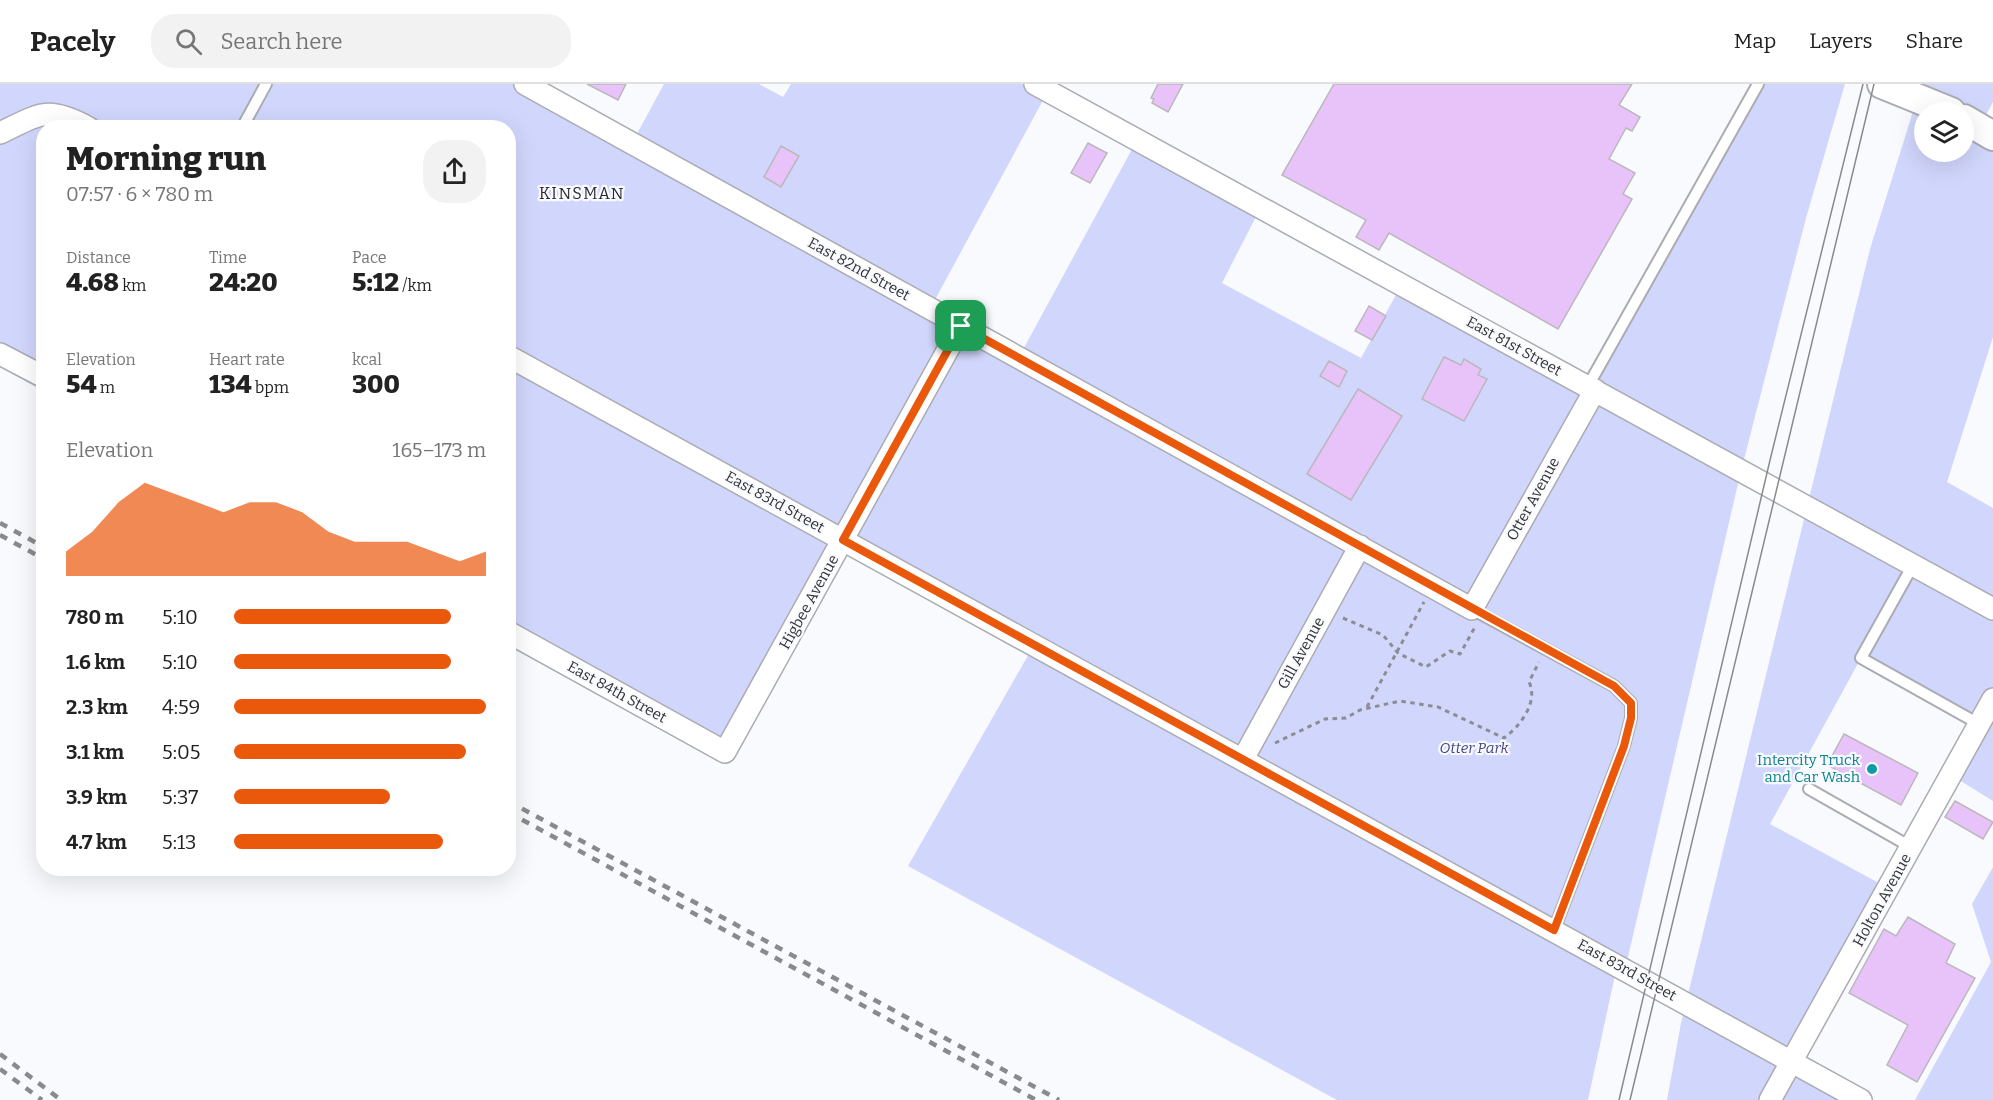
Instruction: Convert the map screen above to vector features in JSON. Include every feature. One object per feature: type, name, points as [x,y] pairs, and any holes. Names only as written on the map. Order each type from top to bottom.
[{"type":"main road","points":[[1882,84],[1926,102]]},
{"type":"main road","points":[[1974,125],[1993,136]]},
{"type":"street","name":"East 82nd Street","points":[[525,84],[1360,546],[1473,618]]},
{"type":"street","name":"East 81st Street","points":[[1035,84],[1993,609]]},
{"type":"street","points":[[0,134],[38,115],[54,113],[75,120]]},
{"type":"street","name":"Higbee Avenue","points":[[725,752],[961,326]]},
{"type":"street","points":[[0,354],[36,373]]},
{"type":"street","name":"East 83rd Street","points":[[516,360],[1861,1100]]},
{"type":"street","name":"Otter Avenue","points":[[1473,618],[1591,388]]},
{"type":"street","name":"Gill Avenue","points":[[1243,759],[1360,546]]},
{"type":"street","name":"East 84th Street","points":[[516,636],[725,752]]},
{"type":"street","name":"Holton Avenue","points":[[1770,1100],[1993,699]]},
{"type":"lane","points":[[246,120],[266,84]]},
{"type":"lane","points":[[1591,388],[1758,84]]},
{"type":"lane","points":[[1913,565],[1861,658],[1979,724]]},
{"type":"lane","name":"East 82nd Street","points":[[1473,618],[1614,686],[1631,703],[1631,718],[1624,746],[1554,930]]},
{"type":"lane","points":[[1809,789],[1911,847]]},
{"type":"path","points":[[1366,708],[1425,600]]},
{"type":"path","points":[[1338,615],[1364,629],[1383,635],[1398,652],[1426,667],[1450,651],[1460,654],[1473,618]]},
{"type":"path","points":[[1272,748],[1276,741],[1325,719],[1346,718],[1366,708],[1400,702],[1420,702],[1438,707],[1504,738],[1518,728],[1527,713],[1532,688],[1529,682],[1539,662]]},
{"type":"green space","name":"Otter Park","points":[[0,84],[525,84],[632,143],[664,84],[759,84],[783,97],[791,84],[1035,84],[1048,91],[930,309],[1019,357],[1137,140],[1261,207],[1222,283],[1361,358],[1402,284],[1588,386],[1758,84],[1845,84],[1806,218],[1741,471],[1625,970],[1617,966],[1588,1100],[1337,1100],[908,866],[1034,645],[844,540],[720,762],[516,650],[516,120],[36,120],[36,387],[0,367]]},
{"type":"green space","points":[[1919,84],[1993,84],[1993,102],[1979,128],[1993,136],[1993,337],[1947,482],[1993,508],[1993,801],[1951,775],[1979,724],[1861,658],[1770,824],[1888,888],[1792,1061],[1861,1100],[1667,1100],[1681,1023],[1870,249],[1914,105],[1914,162],[1974,162],[1974,102],[1915,102]]},
{"type":"green space","points":[[1993,867],[1993,1100],[1915,1100],[1991,962],[1972,904]]},
{"type":"building","points":[[587,84],[626,84],[618,100]]},
{"type":"building","points":[[1158,84],[1183,84],[1168,112],[1152,103],[1154,99],[1151,98]]},
{"type":"building","points":[[1334,84],[1632,84],[1619,105],[1640,117],[1632,131],[1626,128],[1609,159],[1635,173],[1623,194],[1632,199],[1558,329],[1389,233],[1379,250],[1356,237],[1366,220],[1282,175]]},
{"type":"building","points":[[1088,143],[1107,153],[1090,183],[1071,173]]},
{"type":"building","points":[[781,146],[799,156],[781,187],[764,177]]},
{"type":"building","points":[[1369,306],[1386,316],[1372,340],[1355,331]]},
{"type":"building","points":[[1444,357],[1461,365],[1464,359],[1481,369],[1478,375],[1487,379],[1464,421],[1422,399]]},
{"type":"building","points":[[1329,361],[1347,371],[1339,387],[1320,376]]},
{"type":"building","points":[[1358,389],[1402,416],[1351,500],[1307,474]]},
{"type":"building","name":"Intercity Truck and Car Wash","points":[[1844,734],[1918,773],[1901,805],[1827,765]]},
{"type":"building","points":[[1955,801],[1993,822],[1983,839],[1945,817]]},
{"type":"building","points":[[1908,917],[1955,944],[1946,963],[1975,978],[1917,1082],[1887,1065],[1908,1025],[1849,993],[1884,929],[1896,936]]},
{"type":"tram line","points":[[1619,1100],[1771,456],[1863,84]]},
{"type":"tram line","points":[[1630,1100],[1874,84]]},
{"type":"railway","points":[[0,523],[36,543]]},
{"type":"railway","points":[[0,535],[36,555]]},
{"type":"railway","points":[[516,805],[1059,1100]]},
{"type":"railway","points":[[516,816],[1036,1100]]},
{"type":"railway","points":[[0,1054],[61,1100]]},
{"type":"railway","points":[[0,1069],[42,1100]]},
{"type":"place","name":"Intercity Truck and Car Wash","points":[[1872,769]]},
{"type":"district","name":"KINSMAN","points":[[582,193]]},
{"type":"route","points":[[961,326],[1614,686],[1631,703],[1631,718],[1624,746],[1554,930],[843,540],[961,326]]}]
